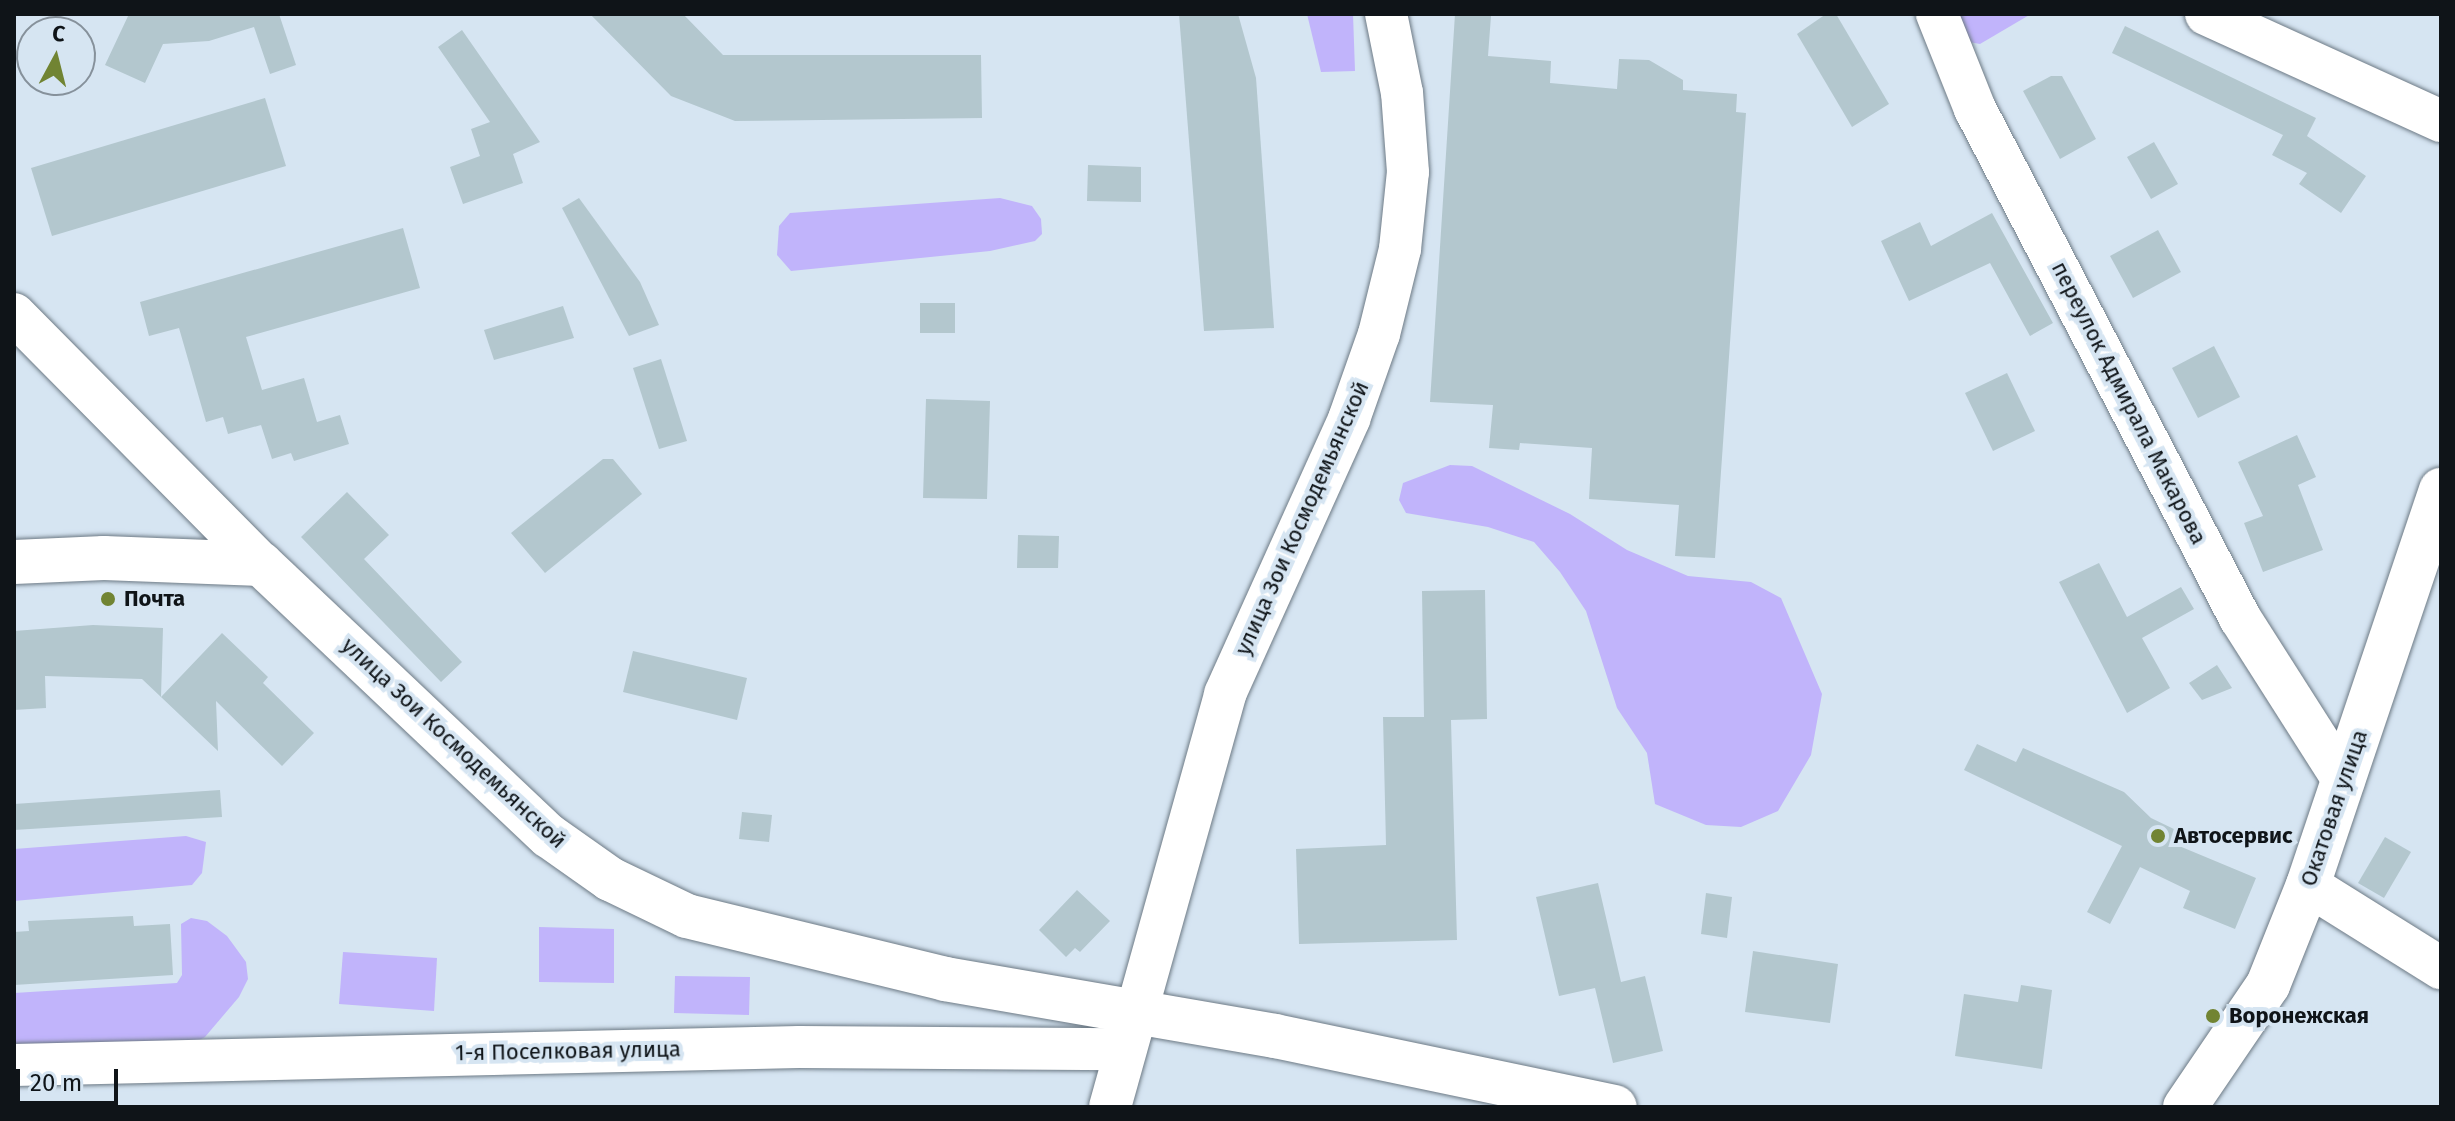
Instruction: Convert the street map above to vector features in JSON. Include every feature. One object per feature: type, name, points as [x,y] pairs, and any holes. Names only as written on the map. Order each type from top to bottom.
[{"type":"main road","name":"Окатовая улица","points":[[2185,1107],[2268,985],[2308,885],[2441,490]]},
{"type":"main road","points":[[14,562],[104,558],[261,564]]},
{"type":"main road","name":"улица Зои Космодемьянской","points":[[261,564],[549,836],[610,879],[687,916],[1128,1031],[1275,1036],[1513,1097],[1615,1107]]},
{"type":"street","name":"улица Зои Космодемьянской","points":[[1128,1031],[1225,694],[1349,419],[1379,334],[1400,249],[1408,172],[1402,93],[1386,14]]},
{"type":"street","name":"переулок Адмирала Макарова","points":[[1937,14],[1975,109],[2210,562],[2307,731],[2344,781]]},
{"type":"street","points":[[2206,14],[2441,121]]},
{"type":"street","points":[[14,314],[261,564]]},
{"type":"street","points":[[2308,885],[2441,968]]},
{"type":"street","name":"1-я Поселковая улица","points":[[14,1065],[783,1047],[1128,1031]]},
{"type":"street","points":[[1110,1107],[1128,1031]]},
{"type":"shaded area","points":[[1307,14],[1353,14],[1355,71],[1321,72]]},
{"type":"shaded area","points":[[1956,14],[2031,14],[1980,44],[1969,42]]},
{"type":"shaded area","points":[[1000,198],[1032,206],[1041,219],[1042,234],[1035,241],[990,251],[791,271],[777,255],[779,226],[790,213]]},
{"type":"shaded area","points":[[1450,465],[1472,466],[1570,514],[1627,550],[1688,576],[1751,582],[1781,598],[1822,694],[1811,755],[1778,811],[1741,827],[1706,825],[1655,804],[1647,753],[1617,708],[1586,611],[1560,572],[1534,542],[1488,527],[1406,513],[1399,500],[1403,483]]},
{"type":"shaded area","points":[[186,836],[206,842],[202,873],[192,885],[14,901],[14,849]]},
{"type":"shaded area","points":[[191,918],[207,921],[227,936],[246,962],[248,979],[239,997],[205,1037],[188,1046],[14,1053],[14,993],[177,983],[182,975],[181,924]]},
{"type":"shaded area","points":[[539,927],[614,929],[614,983],[539,982]]},
{"type":"shaded area","points":[[343,952],[437,958],[434,1011],[339,1004]]},
{"type":"shaded area","points":[[675,976],[750,977],[749,1015],[674,1013]]},
{"type":"building","points":[[129,14],[279,14],[296,65],[270,74],[254,27],[209,41],[163,44],[145,83],[105,65]]},
{"type":"building","points":[[590,14],[683,14],[723,55],[981,55],[982,118],[735,121],[671,96]]},
{"type":"building","points":[[1179,14],[1238,14],[1256,78],[1274,328],[1204,331]]},
{"type":"building","points":[[1455,14],[1491,16],[1488,56],[1551,61],[1550,83],[1617,89],[1619,59],[1649,60],[1683,80],[1683,90],[1737,94],[1736,112],[1746,113],[1715,558],[1675,556],[1679,505],[1589,499],[1592,448],[1520,443],[1519,450],[1489,448],[1493,405],[1430,402]]},
{"type":"building","points":[[1826,14],[1836,14],[1889,104],[1852,127],[1797,34]]},
{"type":"building","points":[[2125,26],[2316,118],[2307,136],[2366,176],[2341,213],[2299,184],[2307,173],[2272,155],[2283,135],[2112,53]]},
{"type":"building","points":[[462,30],[540,142],[513,154],[523,183],[463,204],[450,167],[480,156],[471,129],[490,122],[438,47]]},
{"type":"building","points":[[2051,76],[2062,76],[2096,139],[2060,159],[2023,91]]},
{"type":"building","points":[[265,98],[286,166],[52,236],[31,168]]},
{"type":"building","points":[[2154,142],[2178,184],[2151,199],[2127,157]]},
{"type":"building","points":[[1088,165],[1141,167],[1141,202],[1087,201]]},
{"type":"building","points":[[579,198],[640,282],[659,325],[629,336],[562,208]]},
{"type":"building","points":[[1992,213],[2053,323],[2030,336],[1990,263],[1909,301],[1881,241],[1920,222],[1931,246]]},
{"type":"building","points":[[403,228],[420,288],[246,337],[262,390],[304,378],[317,422],[340,415],[349,444],[294,461],[291,453],[272,459],[261,425],[228,434],[223,417],[206,422],[179,328],[149,336],[140,302]]},
{"type":"building","points":[[2158,230],[2181,272],[2133,298],[2110,256]]},
{"type":"building","points":[[920,303],[955,303],[955,333],[920,333]]},
{"type":"building","points":[[563,306],[574,338],[494,360],[484,330]]},
{"type":"building","points":[[2214,346],[2240,397],[2198,418],[2172,368]]},
{"type":"building","points":[[661,359],[687,441],[659,449],[633,368]]},
{"type":"building","points":[[2007,373],[2035,431],[1993,451],[1965,393]]},
{"type":"building","points":[[926,399],[990,401],[987,499],[923,498]]},
{"type":"building","points":[[2297,435],[2316,477],[2298,485],[2323,550],[2263,572],[2244,523],[2263,516],[2238,462]]},
{"type":"building","points":[[603,459],[613,459],[642,494],[545,573],[511,533]]},
{"type":"building","points":[[347,492],[389,535],[364,559],[462,662],[441,682],[301,537]]},
{"type":"building","points":[[1018,535],[1059,536],[1058,568],[1017,568]]},
{"type":"building","points":[[2099,563],[2127,617],[2181,587],[2194,609],[2142,638],[2170,688],[2127,713],[2059,582]]},
{"type":"building","points":[[1485,590],[1487,719],[1451,720],[1457,940],[1299,944],[1296,849],[1386,845],[1383,717],[1424,717],[1422,591]]},
{"type":"building","points":[[93,625],[163,628],[161,697],[142,679],[45,676],[46,708],[14,710],[14,631]]},
{"type":"building","points":[[222,633],[268,677],[263,683],[314,733],[282,766],[216,701],[218,751],[161,697]]},
{"type":"building","points":[[633,651],[747,678],[737,720],[623,692]]},
{"type":"building","points":[[2217,665],[2232,688],[2202,700],[2189,683]]},
{"type":"building","points":[[1977,744],[2016,762],[2023,748],[2124,792],[2151,818],[2178,831],[2172,843],[2256,878],[2235,929],[2183,908],[2190,891],[2140,867],[2110,924],[2087,912],[2122,846],[1964,770]]},
{"type":"building","points":[[220,790],[222,817],[14,830],[14,804]]},
{"type":"building","points":[[742,812],[772,815],[769,842],[739,839]]},
{"type":"building","points":[[2385,837],[2411,852],[2384,898],[2358,883]]},
{"type":"building","points":[[1598,883],[1621,982],[1645,976],[1663,1051],[1613,1063],[1595,988],[1559,996],[1536,897]]},
{"type":"building","points":[[1077,890],[1110,921],[1080,952],[1075,948],[1066,957],[1039,930]]},
{"type":"building","points":[[1706,893],[1732,897],[1727,938],[1701,934]]},
{"type":"building","points":[[133,916],[134,926],[170,924],[173,975],[14,985],[14,932],[29,931],[28,921]]},
{"type":"building","points":[[1753,951],[1838,964],[1830,1023],[1745,1012]]},
{"type":"building","points":[[2021,985],[2052,990],[2042,1069],[1955,1056],[1964,994],[2018,1002]]},
{"type":"place","name":"Почта","points":[[108,599]]},
{"type":"place","name":"Автосервис","points":[[2158,836]]},
{"type":"place","name":"Воронежская","points":[[2213,1016]]}]
